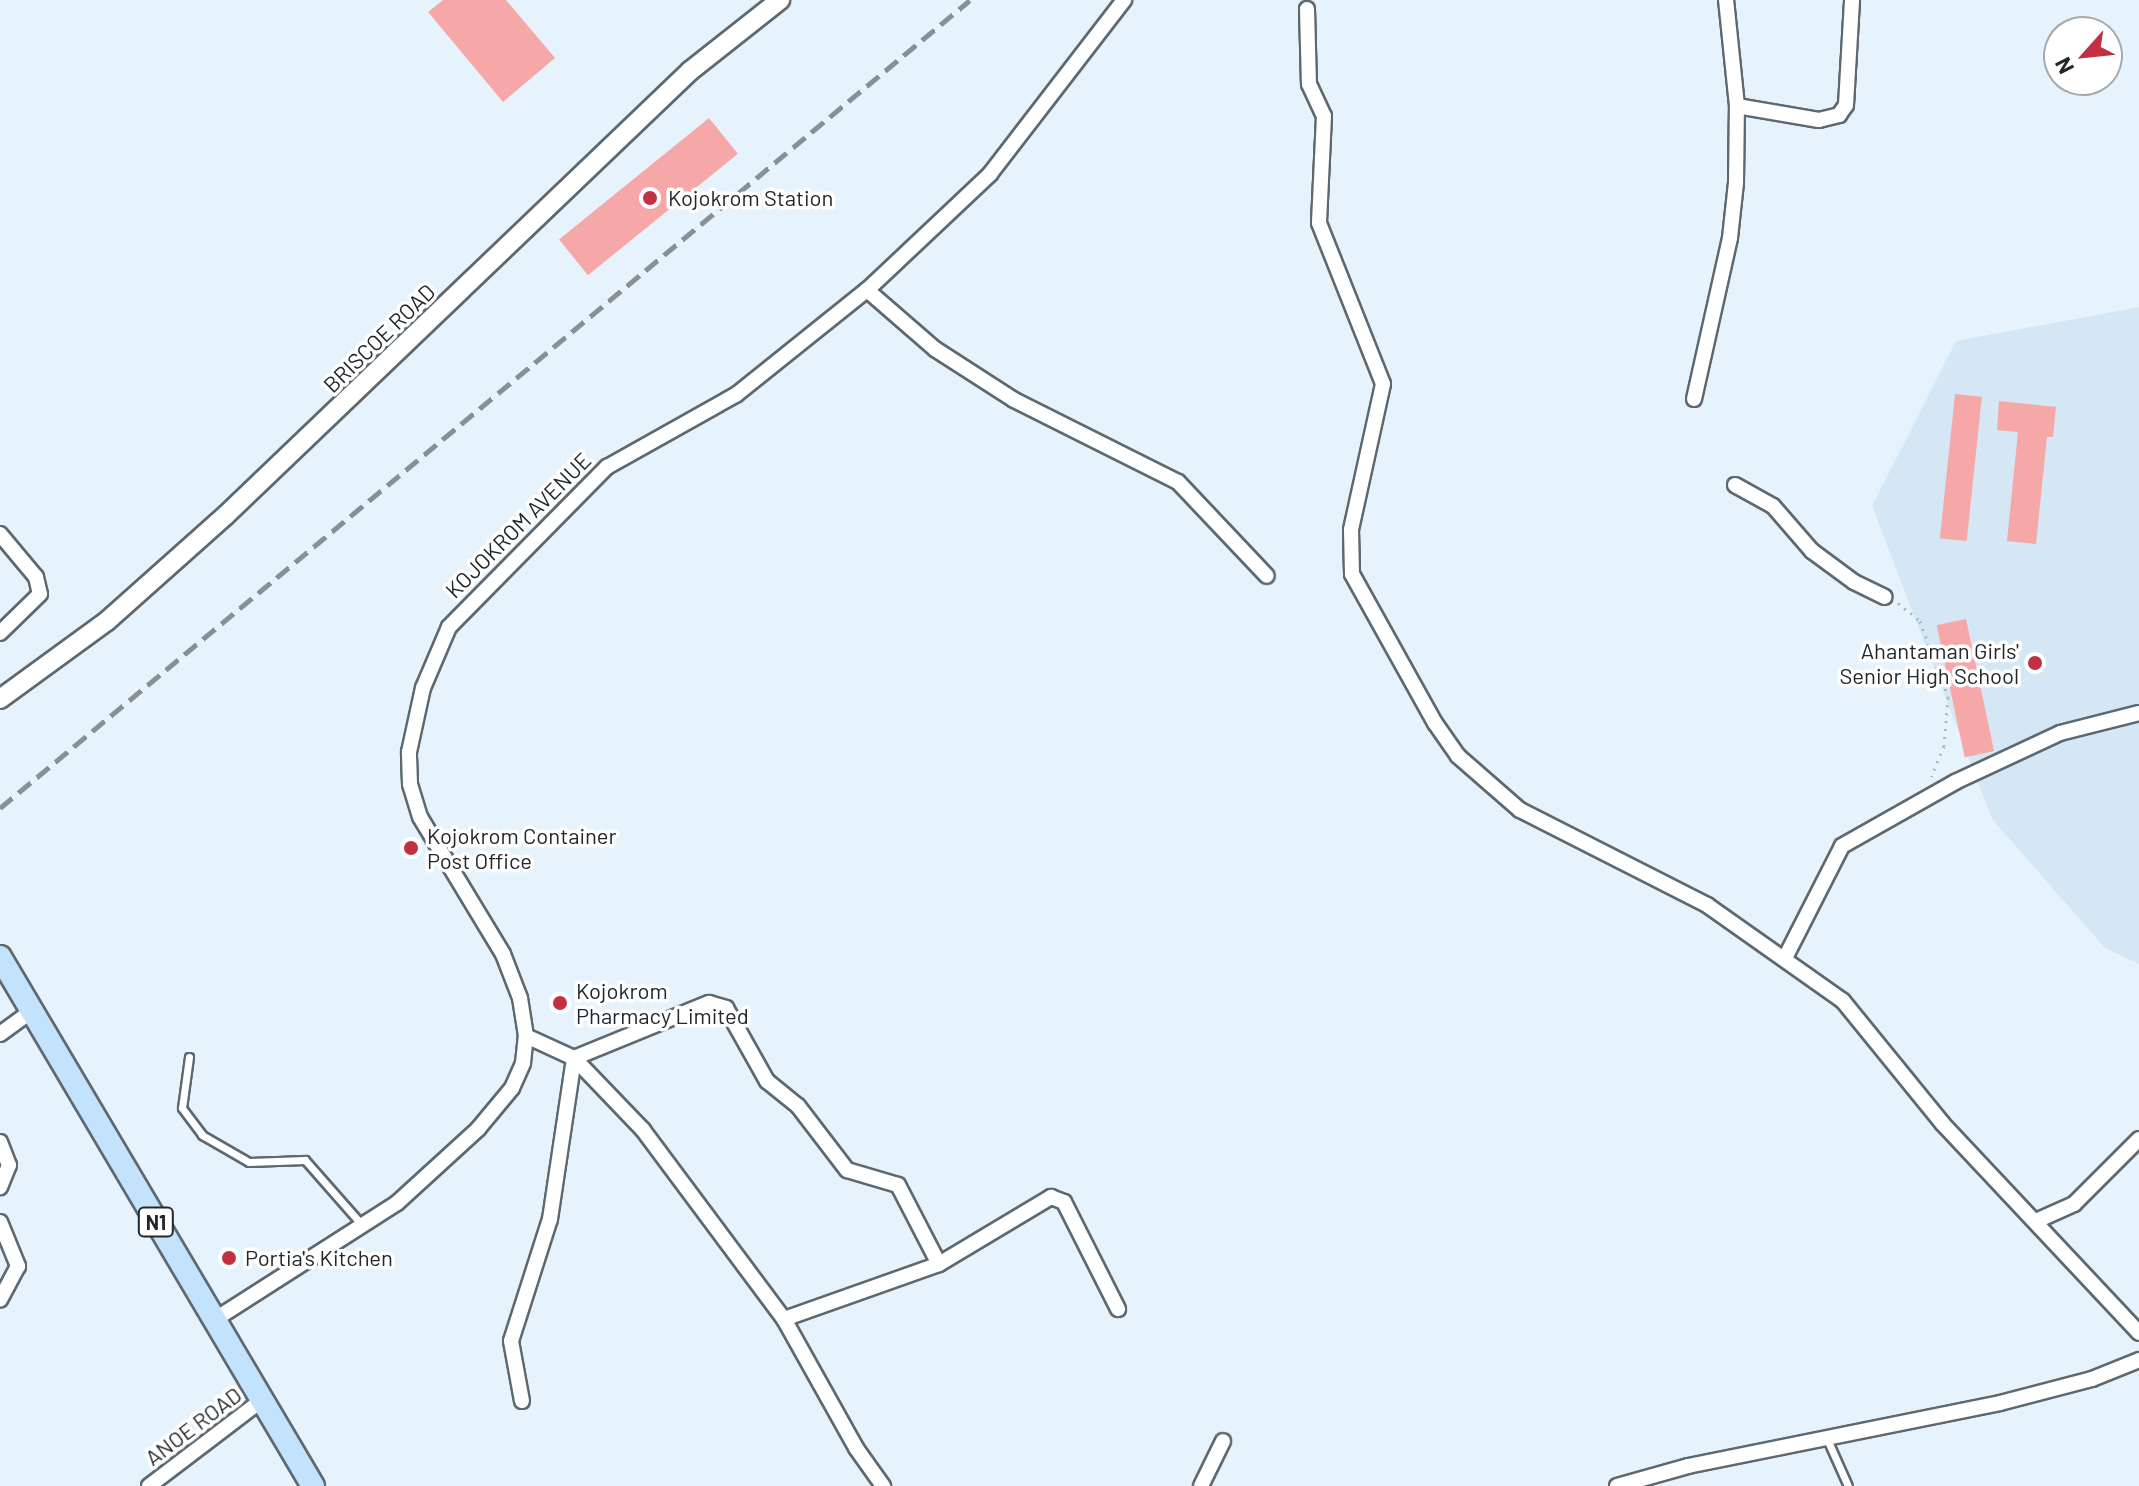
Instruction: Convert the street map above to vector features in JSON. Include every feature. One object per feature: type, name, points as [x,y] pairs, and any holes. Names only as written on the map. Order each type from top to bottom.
[{"type":"highway","name":"N1","points":[[0,957],[313,1486]]},
{"type":"street","name":"BRISCOE ROAD","points":[[0,699],[107,621],[226,515],[669,91],[780,0]]},
{"type":"street","name":"KOJOKROM AVENUE","points":[[214,1320],[364,1227],[478,1129],[512,1088],[526,1036],[520,998],[503,954],[420,817],[410,784],[409,752],[433,657],[465,606],[607,467],[737,394],[867,290],[990,174],[1124,0]]},
{"type":"street","points":[[1694,399],[1730,238],[1737,106],[1726,0]]},
{"type":"street","points":[[1737,106],[1819,120],[1839,115],[1846,105],[1852,0]]},
{"type":"street","points":[[1307,9],[1309,84],[1324,116],[1319,223],[1383,384],[1350,541],[1352,574],[1363,599],[1435,723],[1458,756],[1493,790],[1552,831],[1681,890],[1786,956],[1864,1022],[1942,1123],[2139,1333]]},
{"type":"street","points":[[867,290],[935,349],[1027,408],[1166,473],[1267,576]]},
{"type":"street","points":[[1735,485],[1781,513],[1812,551],[1854,582],[1885,597]]},
{"type":"street","points":[[0,534],[36,577],[40,594],[0,633]]},
{"type":"street","points":[[1786,956],[1833,854],[1856,836],[2060,733],[2139,713]]},
{"type":"street","points":[[574,1058],[709,1003],[722,1003],[767,1081],[798,1106],[847,1170],[898,1185],[939,1264]]},
{"type":"street","points":[[0,1034],[30,1012]]},
{"type":"street","points":[[526,1036],[574,1058],[643,1130],[784,1319],[856,1448],[883,1486]]},
{"type":"street","points":[[522,1401],[511,1341],[550,1219],[574,1058]]},
{"type":"street","points":[[2036,1221],[2074,1204],[2139,1139]]},
{"type":"street","points":[[0,1142],[9,1165],[0,1187]]},
{"type":"street","points":[[784,1319],[939,1264],[1045,1200],[1058,1198],[1118,1309]]},
{"type":"street","points":[[0,1222],[18,1266],[0,1300]]},
{"type":"street","points":[[1617,1486],[1688,1466],[2000,1403],[2092,1379],[2139,1360]]},
{"type":"street","name":"ANOE ROAD","points":[[149,1486],[262,1400]]},
{"type":"street","points":[[1201,1486],[1223,1441]]},
{"type":"lane","points":[[189,1057],[182,1108],[202,1135],[249,1162],[305,1160],[364,1227]]},
{"type":"lane","points":[[1827,1439],[1848,1486]]},
{"type":"path","points":[[1885,597],[1920,621],[1948,697],[1944,746],[1918,805]]},
{"type":"shaded area","name":"Ahantaman Girls' Senior High School","points":[[2139,307],[2139,964],[2105,948],[1992,819],[1872,506],[1956,341]]},
{"type":"building","points":[[443,0],[506,0],[555,58],[503,102],[428,12]]},
{"type":"building","name":"Kojokrom Station","points":[[709,118],[738,154],[588,275],[559,239]]},
{"type":"building","points":[[1955,394],[1982,397],[1967,541],[1940,538]]},
{"type":"building","points":[[1999,401],[2056,407],[2053,437],[2047,437],[2036,544],[2007,541],[2018,432],[1997,430]]},
{"type":"building","points":[[1966,619],[1994,751],[1965,757],[1937,625]]},
{"type":"railway","points":[[0,808],[970,0]]},
{"type":"place","name":"Kojokrom Station","points":[[650,198]]},
{"type":"place","name":"Ahantaman Girls' Senior High School","points":[[2035,663]]},
{"type":"place","name":"Kojokrom Container Post Office","points":[[411,848]]},
{"type":"place","name":"Kojokrom Pharmacy Limited","points":[[560,1003]]},
{"type":"place","name":"Portia's Kitchen","points":[[229,1258]]}]
